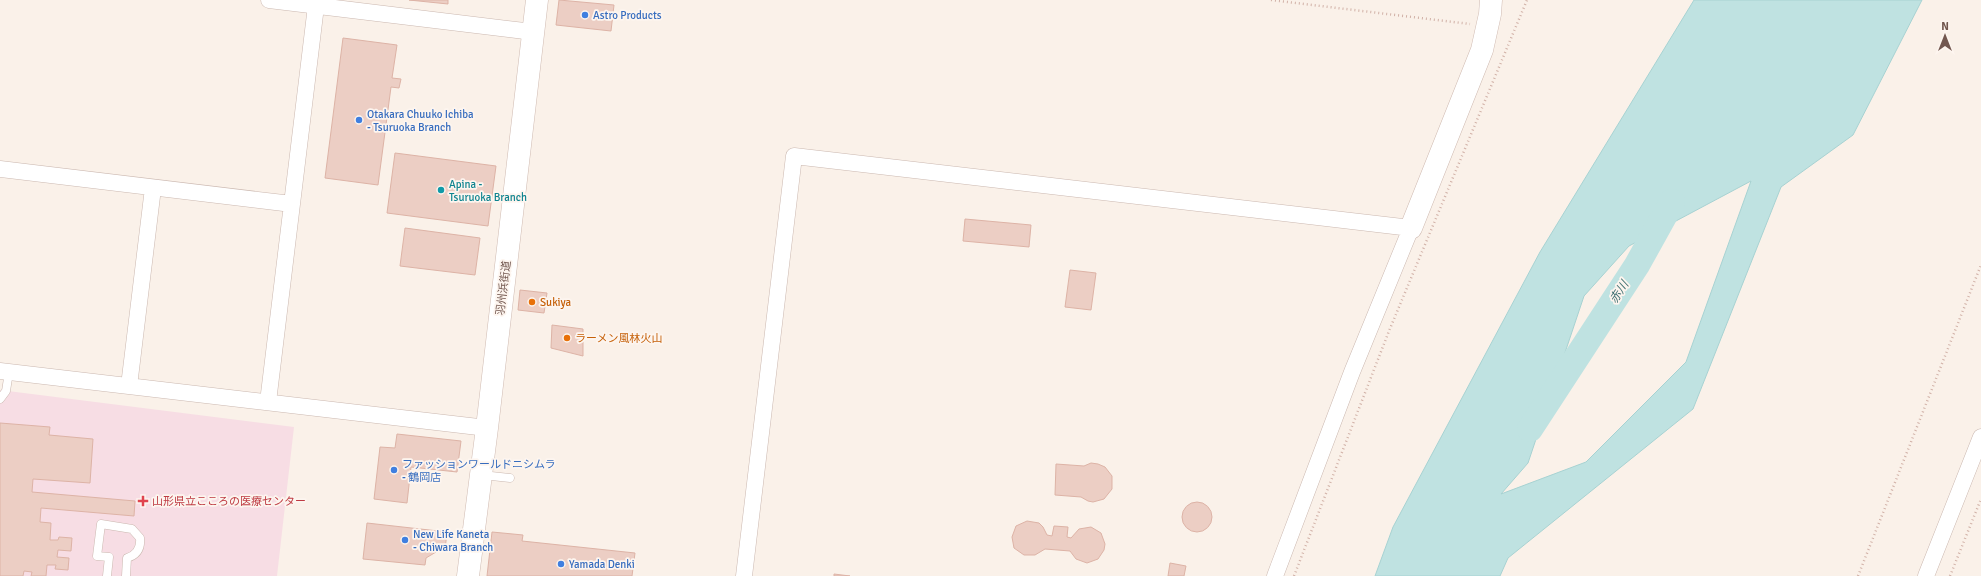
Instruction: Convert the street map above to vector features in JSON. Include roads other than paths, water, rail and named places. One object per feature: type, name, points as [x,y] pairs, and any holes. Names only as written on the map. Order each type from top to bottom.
[{"type":"main road","name":"羽州浜街道","points":[[468,576],[487,428],[537,0]]},
{"type":"main road","points":[[1411,228],[1479,57],[1488,25],[1491,0]]},
{"type":"street","points":[[269,0],[533,32]]},
{"type":"street","points":[[268,402],[316,6]]},
{"type":"street","points":[[744,576],[794,156],[1411,228],[1352,372],[1275,576]]},
{"type":"street","points":[[0,169],[292,204]]},
{"type":"street","points":[[128,386],[153,188]]},
{"type":"street","points":[[4,372],[487,428]]},
{"type":"street","points":[[1926,576],[1981,437]]},
{"type":"lane","points":[[0,398],[6,391],[4,372]]},
{"type":"lane","points":[[481,474],[510,478]]},
{"type":"lane","points":[[107,576],[109,557],[97,556],[101,524],[132,529],[140,538],[139,550],[135,555],[127,558],[126,576]]},
{"type":"water","points":[[1694,0],[1922,0],[1853,135],[1781,187],[1693,409],[1508,558],[1500,576],[1375,576],[1393,527],[1540,252]],"holes":[[[1751,181],[1686,362],[1586,462],[1501,494],[1528,463],[1584,296],[1629,246]]]},
{"type":"waterway","name":"赤川","points":[[1530,429],[1637,265],[1672,202]]},
{"type":"place","name":"Astro Products","points":[[585,15]]},
{"type":"place","name":"Otakara Chuuko Ichiba - Tsuruoka Branch","points":[[359,120]]},
{"type":"place","name":"Apina - Tsuruoka Branch","points":[[441,190]]},
{"type":"place","name":"Sukiya","points":[[532,302]]},
{"type":"place","name":"ラーメン風林火山","points":[[567,338]]},
{"type":"place","name":"ファッションワールドニシムラ - 鶴岡店","points":[[394,470]]},
{"type":"place","name":"山形県立こころの医療センター","points":[[143,501]]},
{"type":"place","name":"New Life Kaneta - Chiwara Branch","points":[[405,540]]},
{"type":"place","name":"Yamada Denki","points":[[561,564]]}]
